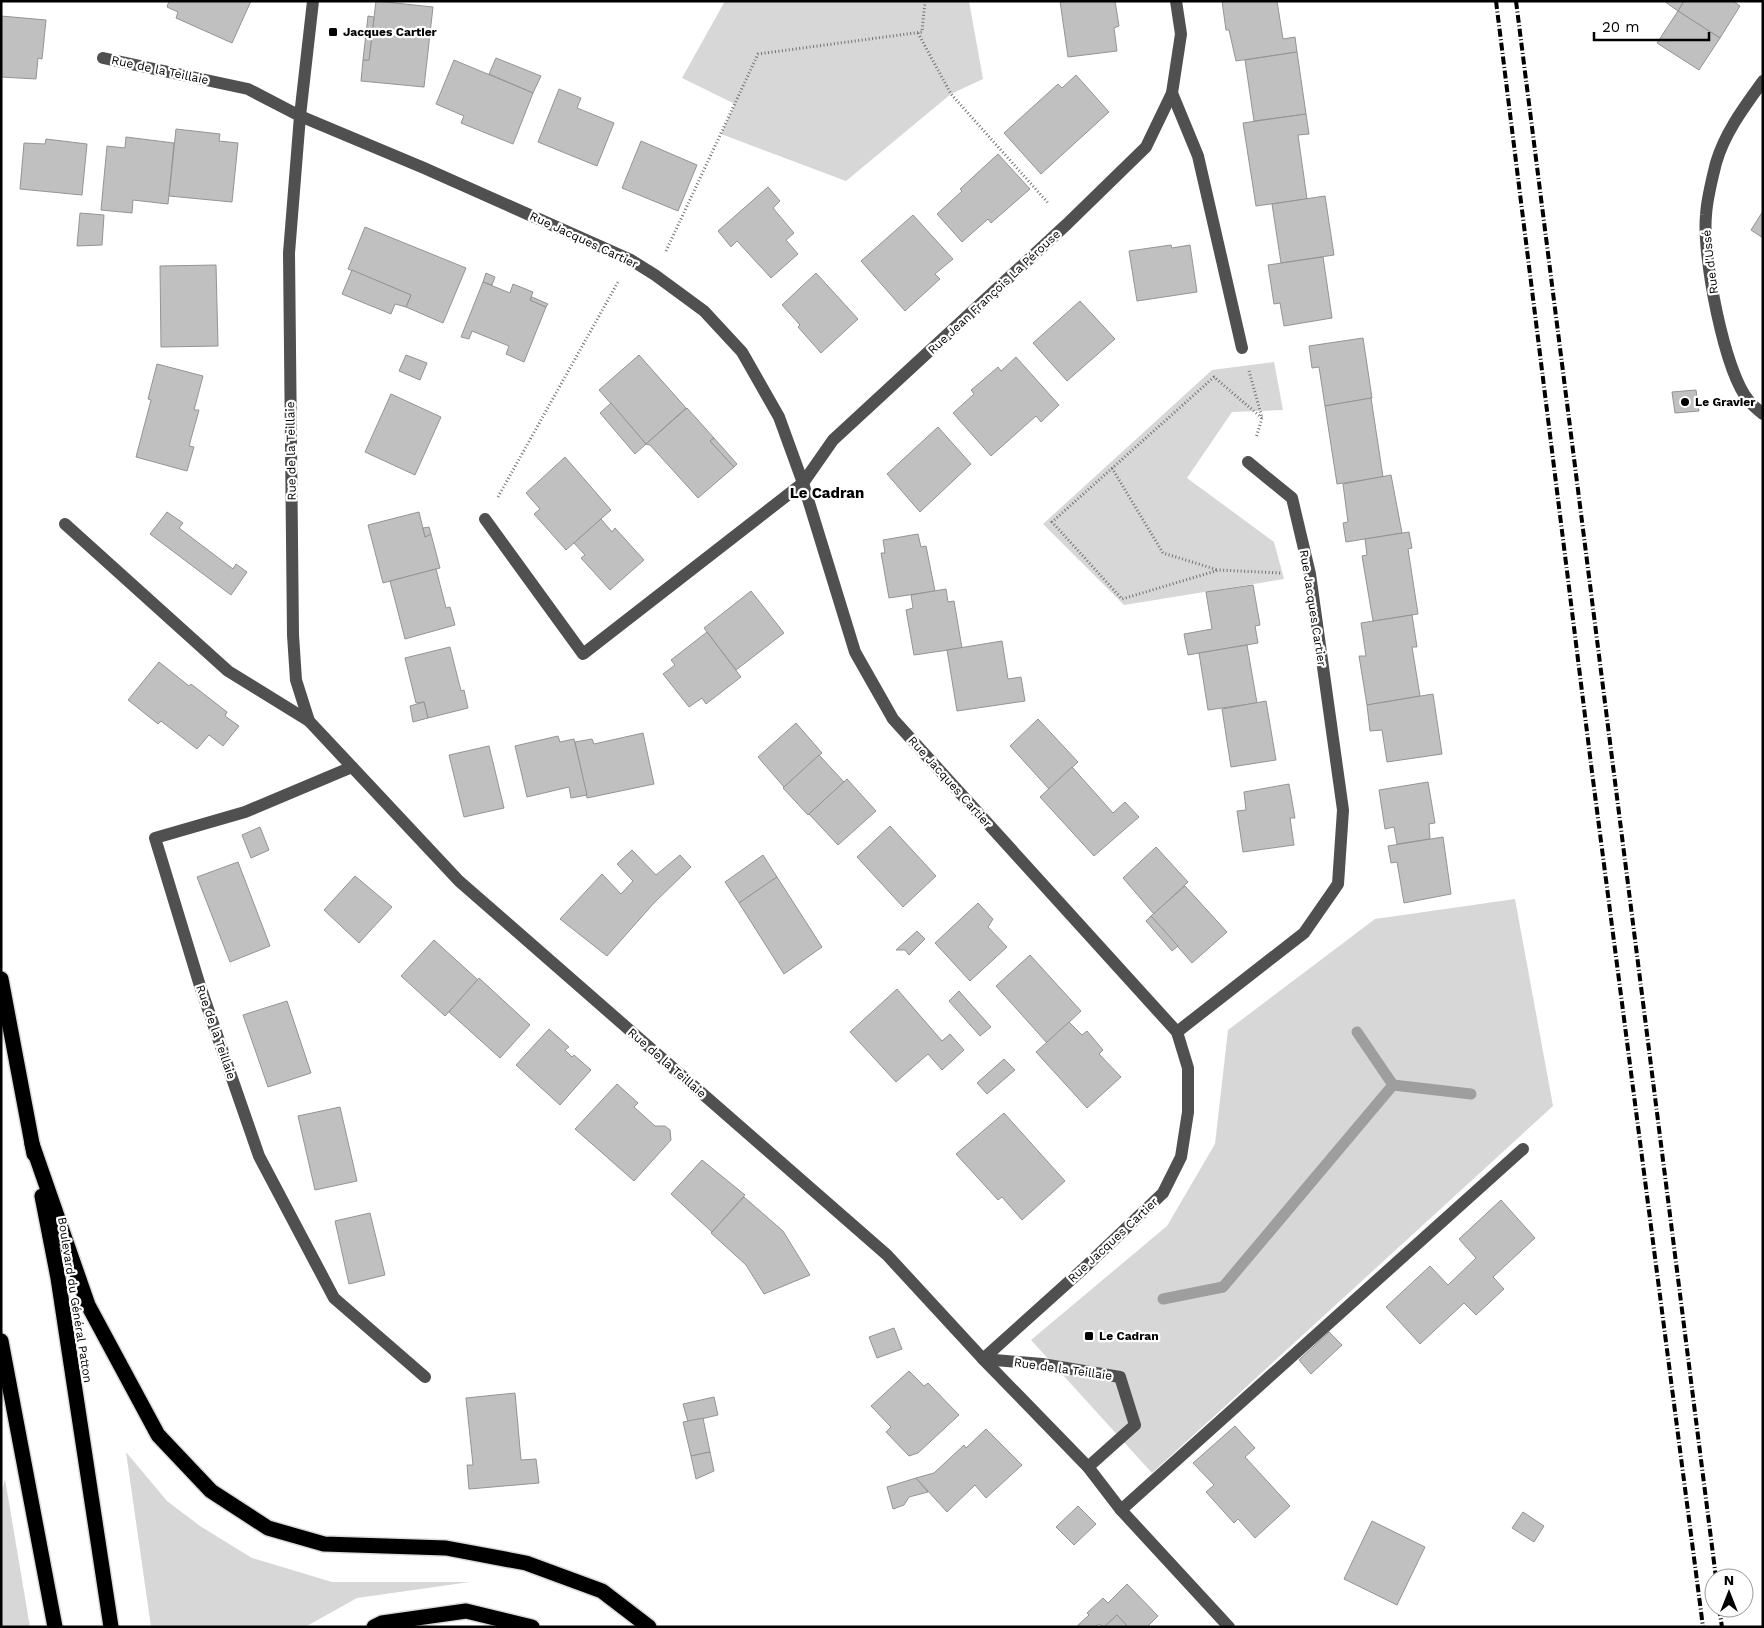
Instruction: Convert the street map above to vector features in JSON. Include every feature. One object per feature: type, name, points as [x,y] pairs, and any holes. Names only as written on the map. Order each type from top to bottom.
[{"type":"highway","name":"Boulevard du Général Patton","points":[[1,979],[58,1278],[112,1627]]},
{"type":"highway","points":[[32,1144],[88,1305],[158,1435],[211,1490],[268,1528],[324,1544],[446,1548],[526,1563],[602,1591],[649,1627]]},
{"type":"highway","points":[[1,1342],[55,1627]]},
{"type":"highway","points":[[374,1627],[382,1623],[466,1611],[532,1627]]},
{"type":"street","name":"Rue de la Teillaie","points":[[313,1],[300,116],[289,253],[293,635],[296,680],[309,721],[459,881],[887,1255],[983,1359],[1088,1467],[1121,1510],[1229,1627]]},
{"type":"street","name":"Rue Jean François La Pérouse","points":[[803,483],[832,440],[1067,224],[1146,147],[1172,93],[1182,34],[1176,1]]},
{"type":"street","name":"Rue de la Teillaie","points":[[103,58],[248,89],[300,116]]},
{"type":"street","name":"Rue d'Ussé","points":[[1763,81],[1734,123],[1717,162],[1706,215],[1707,256],[1730,365],[1748,401],[1763,414]]},
{"type":"street","points":[[1172,93],[1198,156],[1242,348]]},
{"type":"street","name":"Rue Jacques Cartier","points":[[300,116],[424,168],[631,260],[704,311],[742,352],[779,417],[803,483],[855,652],[893,719],[1177,1032],[1188,1068],[1188,1112],[1181,1157],[1164,1193],[1083,1270],[983,1359]]},
{"type":"street","name":"Rue Jacques Cartier","points":[[1177,1032],[1304,933],[1338,884],[1343,810],[1310,574],[1292,498],[1248,462]]},
{"type":"street","points":[[485,519],[583,654],[803,483]]},
{"type":"street","points":[[65,524],[228,672],[309,721]]},
{"type":"street","name":"Rue de la Teillaie","points":[[352,767],[245,812],[155,838],[200,986],[259,1156],[334,1298],[424,1378]]},
{"type":"street","points":[[1121,1510],[1523,1149]]},
{"type":"street","name":"Rue de la Teillaie","points":[[983,1359],[1042,1364],[1120,1378],[1135,1425],[1088,1467]]},
{"type":"path","points":[[655,275],[758,54],[922,32],[925,1]]},
{"type":"path","points":[[918,33],[951,94],[1067,224]]},
{"type":"path","points":[[485,519],[631,260]]},
{"type":"path","points":[[1242,348],[1262,418],[1248,462]]},
{"type":"path","points":[[1219,570],[1122,599],[1052,522],[1214,377],[1262,418]]},
{"type":"path","points":[[1112,468],[1164,553],[1219,570],[1310,574]]},
{"type":"shaded area","points":[[725,1],[969,1],[983,79],[951,94],[846,181],[721,134],[735,104],[682,78]]},
{"type":"shaded area","points":[[1274,362],[1283,410],[1232,412],[1187,478],[1274,542],[1284,579],[1124,605],[1043,524],[1212,370]]},
{"type":"shaded area","points":[[1515,899],[1553,1106],[1152,1473],[1031,1340],[1167,1226],[1215,1144],[1228,1030],[1375,919]]},
{"type":"shaded area","points":[[126,1452],[167,1501],[200,1526],[252,1558],[332,1582],[470,1582],[357,1598],[305,1627],[151,1627]]},
{"type":"shaded area","points":[[5,1479],[30,1627],[1,1627],[1,1496]]},
{"type":"building","points":[[169,1],[251,1],[232,43],[176,18],[178,12],[167,7]]},
{"type":"building","points":[[376,1],[433,7],[424,87],[361,81],[363,60],[369,60]]},
{"type":"building","points":[[1060,1],[1115,1],[1119,26],[1114,28],[1117,51],[1068,57]]},
{"type":"building","points":[[1222,1],[1277,1],[1283,39],[1295,37],[1297,52],[1236,61],[1229,30],[1226,30]]},
{"type":"building","points":[[1664,1],[1684,1],[1678,11]]},
{"type":"building","points":[[1684,1],[1733,1],[1740,6],[1720,38],[1678,11]]},
{"type":"building","points":[[1678,11],[1720,38],[1699,70],[1657,43]]},
{"type":"building","points":[[1,16],[46,20],[42,59],[38,58],[36,79],[1,77]]},
{"type":"building","points":[[368,16],[374,17],[369,60],[363,60]]},
{"type":"building","points":[[1297,52],[1306,114],[1254,121],[1245,60]]},
{"type":"building","points":[[496,58],[541,76],[533,93],[489,74]]},
{"type":"building","points":[[454,60],[533,93],[513,144],[461,123],[464,116],[436,104]]},
{"type":"building","points":[[1076,75],[1109,112],[1041,174],[1004,133],[1058,84],[1062,88]]},
{"type":"building","points":[[559,89],[581,98],[577,108],[614,123],[597,166],[538,142]]},
{"type":"building","points":[[1306,114],[1309,134],[1298,135],[1307,199],[1256,206],[1243,123]]},
{"type":"building","points":[[176,129],[220,134],[219,141],[238,143],[232,202],[169,196]]},
{"type":"building","points":[[126,137],[174,143],[168,204],[133,200],[132,213],[101,210],[107,146],[125,148]]},
{"type":"building","points":[[46,139],[87,144],[82,195],[20,189],[24,143],[45,144]]},
{"type":"building","points":[[641,141],[697,165],[678,211],[622,188]]},
{"type":"building","points":[[998,154],[1030,189],[991,223],[988,219],[962,242],[937,214],[962,191],[960,189]]},
{"type":"building","points":[[768,187],[780,201],[773,208],[794,233],[786,240],[798,254],[771,278],[737,241],[731,247],[718,231]]},
{"type":"building","points":[[1325,196],[1334,255],[1281,263],[1272,204]]},
{"type":"building","points":[[1763,211],[1763,238],[1751,230]]},
{"type":"building","points":[[80,213],[104,215],[102,245],[77,246]]},
{"type":"building","points":[[913,215],[953,259],[935,274],[940,279],[905,311],[861,261]]},
{"type":"building","points":[[365,227],[466,268],[443,323],[406,307],[411,295],[348,269]]},
{"type":"building","points":[[1171,245],[1172,248],[1190,245],[1197,292],[1137,301],[1129,251]]},
{"type":"building","points":[[1323,257],[1332,318],[1284,326],[1280,303],[1274,304],[1268,265]]},
{"type":"building","points":[[216,265],[218,346],[161,347],[160,266]]},
{"type":"building","points":[[352,270],[411,295],[406,307],[395,304],[391,314],[342,294]]},
{"type":"building","points":[[486,273],[495,277],[492,285],[483,282]]},
{"type":"building","points":[[816,273],[858,319],[821,353],[782,305]]},
{"type":"building","points":[[483,282],[510,293],[513,284],[533,292],[530,300],[546,307],[524,362],[506,354],[509,346],[472,331],[469,339],[461,337]]},
{"type":"building","points":[[532,297],[548,304],[546,307],[530,300]]},
{"type":"building","points":[[1080,301],[1115,339],[1067,381],[1033,343]]},
{"type":"building","points":[[1363,338],[1372,398],[1325,406],[1319,367],[1312,368],[1309,346]]},
{"type":"building","points":[[406,355],[427,363],[420,380],[399,371]]},
{"type":"building","points":[[639,355],[686,408],[646,444],[599,390]]},
{"type":"building","points":[[1016,357],[1059,405],[1041,422],[1036,416],[991,456],[953,413],[974,394],[971,390],[998,367],[1001,371]]},
{"type":"building","points":[[157,364],[203,376],[194,410],[199,410],[189,446],[194,447],[187,471],[136,457],[151,400],[148,399]]},
{"type":"building","name":"Le Gravier","points":[[1696,390],[1699,411],[1675,413],[1672,392]]},
{"type":"building","points":[[391,394],[441,417],[415,475],[365,452]]},
{"type":"building","points":[[1371,398],[1383,477],[1337,484],[1325,406]]},
{"type":"building","points":[[611,403],[646,444],[635,454],[600,413]]},
{"type":"building","points":[[687,408],[714,438],[710,441],[734,467],[698,498],[650,445],[646,444]]},
{"type":"building","points":[[938,427],[971,464],[920,512],[887,474]]},
{"type":"building","points":[[714,438],[737,464],[734,467],[710,441]]},
{"type":"building","points":[[565,457],[611,510],[566,550],[534,514],[540,509],[526,493]]},
{"type":"building","points":[[1391,475],[1402,533],[1346,542],[1343,523],[1348,522],[1343,484]]},
{"type":"building","points":[[167,512],[183,523],[179,528],[233,569],[236,564],[247,572],[231,595],[150,534]]},
{"type":"building","points":[[419,512],[425,537],[431,534],[440,568],[383,583],[368,525]]},
{"type":"building","points":[[601,519],[612,532],[615,528],[644,560],[610,590],[581,558],[585,555],[574,543]]},
{"type":"building","points":[[429,527],[431,534],[425,537],[423,528]]},
{"type":"building","points":[[1409,532],[1412,548],[1408,549],[1418,614],[1373,621],[1362,556],[1367,555],[1365,539]]},
{"type":"building","points":[[918,534],[921,547],[926,546],[935,591],[889,598],[881,553],[885,553],[883,540]]},
{"type":"building","points":[[436,569],[446,608],[450,607],[455,625],[405,639],[390,581]]},
{"type":"building","points":[[1253,585],[1260,625],[1255,626],[1258,643],[1188,655],[1184,634],[1212,629],[1206,592]]},
{"type":"building","points":[[946,589],[948,602],[954,601],[962,648],[914,655],[906,610],[913,608],[911,595]]},
{"type":"building","points":[[751,591],[784,633],[736,670],[704,628]]},
{"type":"building","points":[[1412,615],[1417,647],[1412,647],[1420,696],[1367,705],[1359,656],[1366,656],[1361,623]]},
{"type":"building","points":[[707,632],[741,677],[706,704],[702,698],[689,707],[663,674],[675,665],[671,660]]},
{"type":"building","points":[[1002,641],[1008,679],[1021,677],[1025,701],[957,711],[947,650]]},
{"type":"building","points":[[1247,645],[1257,703],[1208,710],[1199,653]]},
{"type":"building","points":[[450,647],[461,691],[464,690],[468,708],[428,718],[424,702],[416,703],[405,658]]},
{"type":"building","points":[[159,662],[189,686],[191,684],[227,712],[225,716],[239,726],[223,746],[209,735],[197,749],[161,721],[158,724],[128,700]]},
{"type":"building","points":[[1433,694],[1442,754],[1387,762],[1382,730],[1370,731],[1367,705]]},
{"type":"building","points":[[1266,701],[1276,760],[1231,767],[1222,709]]},
{"type":"building","points":[[424,702],[428,718],[413,722],[410,706]]},
{"type":"building","points":[[1038,719],[1078,762],[1049,789],[1010,746]]},
{"type":"building","points":[[796,723],[822,753],[784,787],[758,757]]},
{"type":"building","points":[[643,733],[654,784],[587,798],[575,742],[592,739],[594,744]]},
{"type":"building","points":[[558,736],[560,742],[574,739],[587,795],[571,798],[569,787],[527,797],[515,746]]},
{"type":"building","points":[[489,746],[504,808],[464,817],[449,755]]},
{"type":"building","points":[[819,755],[844,782],[808,815],[783,788]]},
{"type":"building","points":[[1072,767],[1113,813],[1125,802],[1139,817],[1094,856],[1040,797]]},
{"type":"building","points":[[847,779],[876,811],[838,845],[809,814]]},
{"type":"building","points":[[1428,782],[1435,823],[1429,824],[1430,839],[1397,844],[1394,827],[1385,829],[1379,790]]},
{"type":"building","points":[[1289,784],[1295,818],[1290,818],[1294,845],[1243,852],[1237,811],[1246,810],[1244,792]]},
{"type":"building","points":[[890,826],[936,876],[903,907],[857,857]]},
{"type":"building","points":[[260,827],[269,850],[251,858],[242,835]]},
{"type":"building","points":[[1443,837],[1451,894],[1404,903],[1397,862],[1391,863],[1388,846]]},
{"type":"building","points":[[1156,847],[1188,882],[1154,914],[1123,878]]},
{"type":"building","points":[[632,850],[656,875],[680,855],[691,867],[654,903],[607,956],[560,919],[602,874],[621,894],[633,881],[617,864]]},
{"type":"building","points":[[763,855],[777,877],[739,903],[725,882]]},
{"type":"building","points":[[238,862],[270,946],[230,962],[197,877]]},
{"type":"building","points":[[355,876],[392,907],[359,943],[324,910]]},
{"type":"building","points":[[777,877],[822,947],[784,974],[739,903]]},
{"type":"building","points":[[1185,886],[1227,932],[1192,963],[1151,916]]},
{"type":"building","points":[[978,903],[993,919],[988,927],[1007,947],[970,981],[935,943]]},
{"type":"building","points":[[1151,916],[1178,946],[1172,951],[1146,921]]},
{"type":"building","points":[[917,931],[925,939],[909,955],[905,950],[896,950]]},
{"type":"building","points":[[434,940],[478,980],[445,1016],[401,976]]},
{"type":"building","points":[[1030,955],[1081,1011],[1047,1043],[996,986]]},
{"type":"building","points":[[479,978],[530,1025],[500,1058],[449,1012]]},
{"type":"building","points":[[897,989],[942,1041],[950,1034],[964,1050],[942,1070],[928,1054],[896,1082],[850,1032]]},
{"type":"building","points":[[959,991],[991,1027],[980,1036],[949,1001]]},
{"type":"building","points":[[287,1001],[311,1073],[268,1087],[243,1015]]},
{"type":"building","points":[[1069,1022],[1082,1035],[1087,1031],[1103,1050],[1099,1054],[1121,1077],[1087,1108],[1036,1052]]},
{"type":"building","points":[[549,1029],[569,1047],[565,1050],[572,1057],[574,1055],[591,1070],[560,1105],[516,1065]]},
{"type":"building","points":[[1004,1059],[1015,1070],[987,1094],[977,1083]]},
{"type":"building","points":[[617,1084],[638,1103],[634,1107],[655,1126],[665,1126],[670,1130],[671,1140],[634,1181],[575,1129]]},
{"type":"building","points":[[340,1107],[357,1181],[315,1190],[298,1116]]},
{"type":"building","points":[[1004,1113],[1065,1181],[1022,1220],[1002,1197],[998,1200],[956,1154]]},
{"type":"building","points":[[702,1160],[745,1195],[712,1232],[671,1194]]},
{"type":"building","points":[[744,1197],[783,1231],[810,1275],[764,1294],[746,1265],[711,1233]]},
{"type":"building","points":[[1501,1200],[1535,1238],[1493,1277],[1504,1289],[1476,1315],[1464,1303],[1420,1344],[1386,1307],[1430,1266],[1448,1285],[1476,1258],[1459,1239]]},
{"type":"building","points":[[370,1213],[385,1275],[349,1284],[335,1221]]},
{"type":"building","points":[[894,1328],[902,1349],[877,1358],[869,1337]]},
{"type":"building","points":[[1329,1332],[1342,1345],[1311,1374],[1299,1360]]},
{"type":"building","points":[[909,1371],[924,1386],[928,1383],[959,1415],[918,1453],[909,1456],[886,1432],[891,1427],[871,1406]]},
{"type":"building","points":[[515,1393],[521,1460],[536,1459],[539,1483],[469,1489],[467,1465],[473,1465],[466,1398]]},
{"type":"building","points":[[714,1397],[718,1415],[688,1422],[683,1404]]},
{"type":"building","points":[[703,1418],[710,1452],[691,1456],[683,1422]]},
{"type":"building","points":[[1235,1426],[1255,1448],[1245,1457],[1290,1506],[1255,1538],[1238,1519],[1234,1523],[1206,1492],[1214,1485],[1193,1463]]},
{"type":"building","points":[[986,1429],[1022,1465],[986,1498],[975,1485],[947,1512],[916,1478],[934,1473],[964,1445],[966,1448]]},
{"type":"building","points":[[710,1452],[714,1471],[696,1479],[691,1456]]},
{"type":"building","points":[[916,1478],[928,1492],[909,1497],[904,1505],[893,1509],[887,1487]]},
{"type":"building","points":[[1078,1506],[1096,1524],[1074,1545],[1056,1527]]},
{"type":"building","points":[[1523,1512],[1544,1526],[1534,1542],[1512,1528]]},
{"type":"building","points":[[1372,1521],[1425,1547],[1397,1605],[1344,1579]]},
{"type":"building","points":[[1127,1584],[1158,1616],[1147,1627],[1128,1627],[1117,1615],[1104,1627],[1099,1624],[1095,1627],[1076,1627],[1103,1598],[1108,1603]]},
{"type":"building","points":[[1117,1615],[1128,1627],[1104,1627]]},
{"type":"waterway","points":[[1163,1299],[1223,1287],[1393,1085],[1357,1032]]},
{"type":"waterway","points":[[1393,1085],[1471,1094]]},
{"type":"railway","points":[[1496,1],[1592,772],[1703,1627]]},
{"type":"railway","points":[[1516,1],[1715,1568]]},
{"type":"railway","points":[[1721,1618],[1722,1627]]},
{"type":"place","name":"Jacques Cartier","points":[[333,32]]},
{"type":"place","name":"Le Gravier","points":[[1685,402]]},
{"type":"place","name":"Le Cadran","points":[[1089,1336]]},
{"type":"district","name":"Le Cadran","points":[[827,493]]}]
